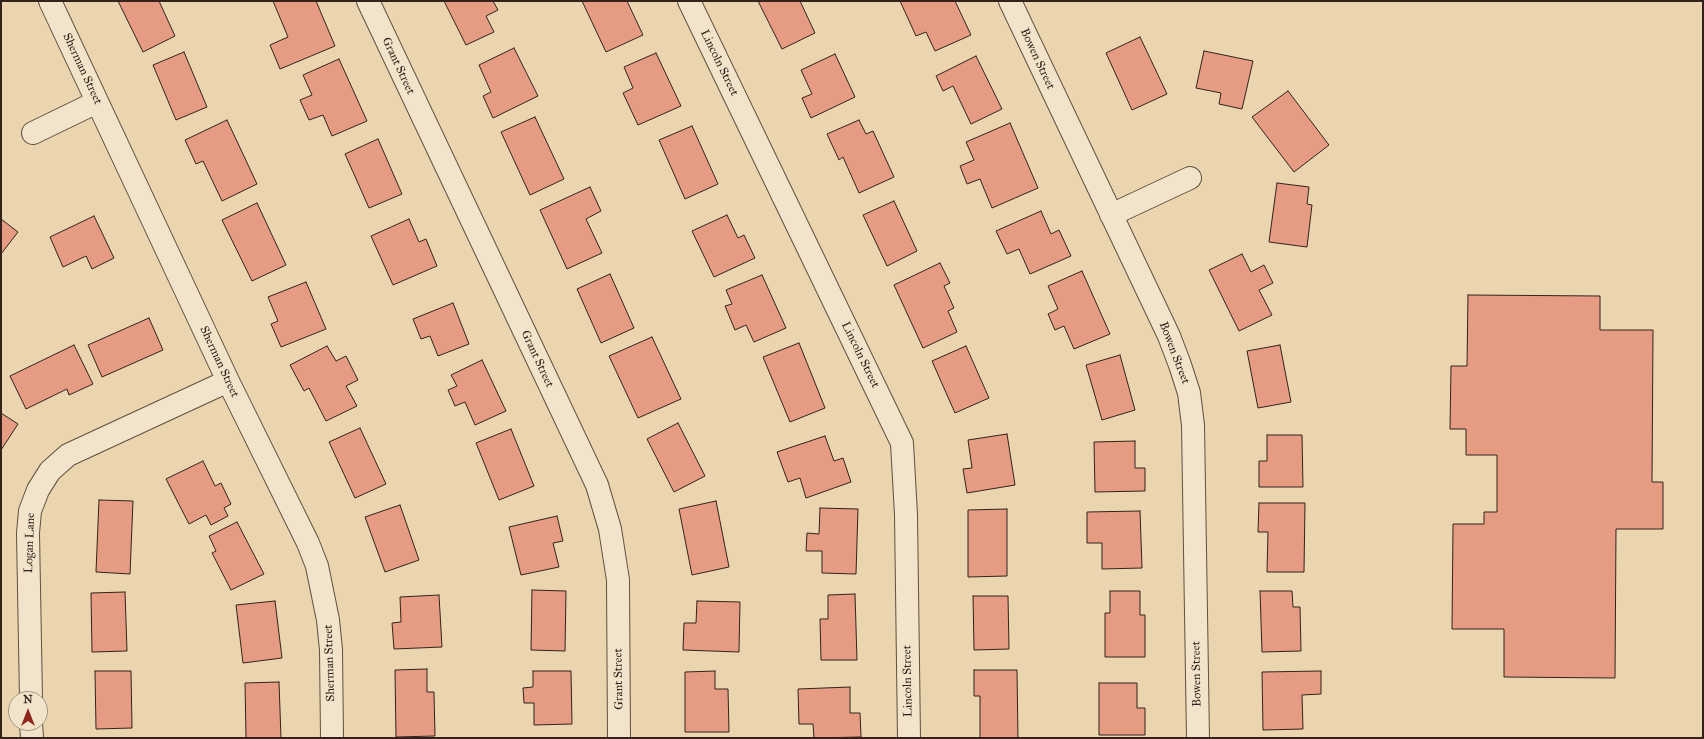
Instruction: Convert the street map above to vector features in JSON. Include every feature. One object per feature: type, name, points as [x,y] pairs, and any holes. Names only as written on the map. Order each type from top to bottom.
[{"type":"street","name":"Sherman Street","points":[[50,1],[228,381],[308,543],[317,566],[329,627],[331,650],[332,738]]},
{"type":"street","name":"Grant Street","points":[[368,1],[597,485],[610,529],[618,580],[620,738]]},
{"type":"street","name":"Lincoln Street","points":[[689,1],[902,443],[906,523],[909,738]]},
{"type":"street","name":"Bowen Street","points":[[1010,1],[1169,336],[1189,393],[1193,425],[1198,738]]},
{"type":"street","points":[[33,133],[97,102]]},
{"type":"street","points":[[1111,215],[1190,178]]},
{"type":"street","name":"Logan Lane","points":[[31,691],[28,533],[30,512],[38,490],[50,472],[68,455],[228,381]]},
{"type":"building","points":[[118,1],[159,1],[175,36],[143,52]]},
{"type":"building","points":[[273,1],[316,1],[335,46],[280,69],[270,45],[288,37]]},
{"type":"building","points":[[444,1],[493,1],[498,10],[486,16],[494,32],[466,45]]},
{"type":"building","points":[[582,1],[627,1],[643,35],[606,52]]},
{"type":"building","points":[[758,1],[800,1],[815,33],[782,49]]},
{"type":"building","points":[[900,1],[955,1],[971,35],[935,51],[926,32],[916,36]]},
{"type":"building","points":[[1140,37],[1167,94],[1132,110],[1106,53]]},
{"type":"building","points":[[514,48],[538,96],[493,118],[483,96],[491,92],[479,65]]},
{"type":"building","points":[[1204,51],[1253,61],[1242,109],[1219,104],[1221,93],[1196,88]]},
{"type":"building","points":[[184,52],[207,107],[176,120],[153,65]]},
{"type":"building","points":[[656,53],[681,106],[638,125],[623,93],[633,88],[624,67]]},
{"type":"building","points":[[835,54],[855,97],[811,118],[802,98],[812,94],[801,70]]},
{"type":"building","points":[[976,56],[1002,109],[971,124],[953,86],[943,91],[936,76]]},
{"type":"building","points":[[339,59],[367,121],[332,136],[323,115],[309,120],[300,100],[312,95],[303,75]]},
{"type":"building","points":[[1288,91],[1329,145],[1294,172],[1252,117]]},
{"type":"building","points":[[535,117],[564,179],[530,195],[501,132]]},
{"type":"building","points":[[227,120],[257,184],[222,201],[203,161],[196,164],[185,140]]},
{"type":"building","points":[[859,120],[866,134],[873,131],[894,177],[859,193],[843,157],[839,160],[827,134]]},
{"type":"building","points":[[1010,123],[1038,188],[992,208],[980,179],[967,184],[960,166],[974,160],[966,142]]},
{"type":"building","points":[[692,126],[718,184],[685,199],[659,140]]},
{"type":"building","points":[[378,139],[402,194],[369,208],[345,154]]},
{"type":"building","points":[[1277,183],[1309,187],[1307,204],[1312,205],[1307,247],[1269,242]]},
{"type":"building","points":[[590,187],[601,211],[586,219],[602,253],[567,269],[540,210]]},
{"type":"building","points":[[894,201],[917,251],[887,266],[863,215]]},
{"type":"building","points":[[257,203],[286,265],[252,281],[222,220]]},
{"type":"building","points":[[1041,211],[1051,234],[1059,230],[1071,256],[1030,274],[1019,249],[1007,254],[996,231]]},
{"type":"building","points":[[727,215],[738,238],[744,235],[755,258],[714,277],[692,231]]},
{"type":"building","points":[[94,216],[114,258],[92,269],[86,256],[63,267],[50,237]]},
{"type":"building","points":[[1,219],[18,232],[1,254]]},
{"type":"building","points":[[409,219],[419,242],[426,239],[437,266],[393,285],[371,236]]},
{"type":"building","points":[[1242,254],[1251,272],[1264,265],[1273,283],[1259,290],[1272,315],[1239,331],[1209,270]]},
{"type":"building","points":[[940,263],[950,283],[944,286],[954,308],[948,311],[957,332],[923,348],[894,285]]},
{"type":"building","points":[[1082,271],[1110,334],[1074,349],[1064,326],[1055,330],[1048,314],[1058,309],[1048,286]]},
{"type":"building","points":[[610,274],[634,328],[601,343],[577,289]]},
{"type":"building","points":[[762,275],[786,328],[754,342],[746,325],[735,330],[725,306],[732,304],[726,290]]},
{"type":"building","points":[[306,282],[326,329],[281,347],[271,324],[278,321],[268,297]]},
{"type":"building","points":[[1468,295],[1600,296],[1600,330],[1653,330],[1652,482],[1663,482],[1663,529],[1616,529],[1615,678],[1504,677],[1504,629],[1452,629],[1453,524],[1484,524],[1484,512],[1497,512],[1497,455],[1466,455],[1466,429],[1450,429],[1451,366],[1467,366]]},
{"type":"building","points":[[453,303],[469,344],[438,356],[430,336],[421,339],[413,319]]},
{"type":"building","points":[[149,318],[163,350],[102,377],[88,345]]},
{"type":"building","points":[[652,337],[681,399],[638,418],[609,356]]},
{"type":"building","points":[[799,343],[825,408],[790,422],[763,357]]},
{"type":"building","points":[[74,345],[93,384],[69,395],[67,389],[26,409],[10,376]]},
{"type":"building","points":[[1280,345],[1291,402],[1258,408],[1247,351]]},
{"type":"building","points":[[327,346],[336,361],[346,356],[358,380],[346,386],[357,406],[326,421],[309,388],[304,391],[290,365]]},
{"type":"building","points":[[966,346],[989,398],[955,413],[932,361]]},
{"type":"building","points":[[1120,355],[1135,410],[1102,420],[1086,365]]},
{"type":"building","points":[[482,360],[506,411],[475,425],[465,402],[455,406],[448,390],[457,386],[451,375]]},
{"type":"building","points":[[1,413],[18,424],[1,450]]},
{"type":"building","points":[[678,423],[705,476],[674,492],[647,439]]},
{"type":"building","points":[[360,428],[386,484],[355,498],[329,442]]},
{"type":"building","points":[[511,429],[534,486],[499,500],[476,443]]},
{"type":"building","points":[[1007,434],[1015,485],[967,493],[963,469],[972,468],[968,440]]},
{"type":"building","points":[[1267,435],[1302,435],[1303,487],[1259,487],[1259,461],[1267,461]]},
{"type":"building","points":[[825,436],[834,461],[843,458],[851,482],[806,498],[800,478],[788,482],[777,452]]},
{"type":"building","points":[[1135,441],[1135,468],[1145,468],[1145,491],[1095,492],[1094,442]]},
{"type":"building","points":[[203,461],[215,486],[221,483],[231,504],[224,508],[228,516],[211,525],[206,515],[189,524],[166,479]]},
{"type":"building","points":[[99,500],[133,501],[130,574],[96,572]]},
{"type":"building","points":[[716,501],[729,567],[692,575],[679,509]]},
{"type":"building","points":[[1259,503],[1305,503],[1304,572],[1267,572],[1268,532],[1258,532]]},
{"type":"building","points":[[400,505],[419,560],[385,572],[365,517]]},
{"type":"building","points":[[820,508],[858,509],[856,574],[822,573],[822,551],[806,551],[807,533],[819,534]]},
{"type":"building","points":[[1007,509],[1007,576],[968,577],[968,510]]},
{"type":"building","points":[[1140,511],[1142,568],[1102,569],[1102,543],[1087,543],[1087,512]]},
{"type":"building","points":[[557,516],[563,541],[553,543],[559,567],[521,575],[509,527]]},
{"type":"building","points":[[237,522],[264,574],[231,590],[212,553],[216,551],[209,536]]},
{"type":"building","points":[[532,590],[566,591],[565,651],[531,650]]},
{"type":"building","points":[[1110,591],[1140,591],[1140,615],[1145,615],[1145,657],[1105,657],[1105,613],[1110,613]]},
{"type":"building","points":[[1260,591],[1292,591],[1293,607],[1300,607],[1301,651],[1262,652]]},
{"type":"building","points":[[125,592],[127,651],[92,652],[91,593]]},
{"type":"building","points":[[855,594],[857,660],[821,660],[820,619],[828,619],[828,595]]},
{"type":"building","points":[[439,595],[442,647],[394,649],[392,623],[401,622],[400,597]]},
{"type":"building","points":[[973,596],[1008,596],[1009,649],[974,650]]},
{"type":"building","points":[[275,601],[282,658],[243,663],[236,605]]},
{"type":"building","points":[[697,601],[740,602],[739,652],[683,650],[684,623],[696,623]]},
{"type":"building","points":[[427,669],[427,692],[434,692],[435,736],[396,737],[395,670]]},
{"type":"building","points":[[974,670],[1017,670],[1018,738],[980,738],[980,696],[974,696]]},
{"type":"building","points":[[95,671],[131,671],[132,728],[96,729]]},
{"type":"building","points":[[533,671],[571,671],[572,724],[534,725],[534,703],[524,703],[523,688],[533,687]]},
{"type":"building","points":[[715,671],[715,689],[728,689],[729,732],[685,732],[685,672]]},
{"type":"building","points":[[1321,671],[1321,694],[1302,695],[1303,729],[1263,730],[1262,672]]},
{"type":"building","points":[[279,682],[281,738],[246,738],[245,683]]},
{"type":"building","points":[[1099,683],[1137,683],[1137,708],[1145,708],[1145,735],[1099,735]]},
{"type":"building","points":[[850,687],[850,713],[860,713],[861,737],[814,738],[813,724],[799,724],[798,689]]}]
